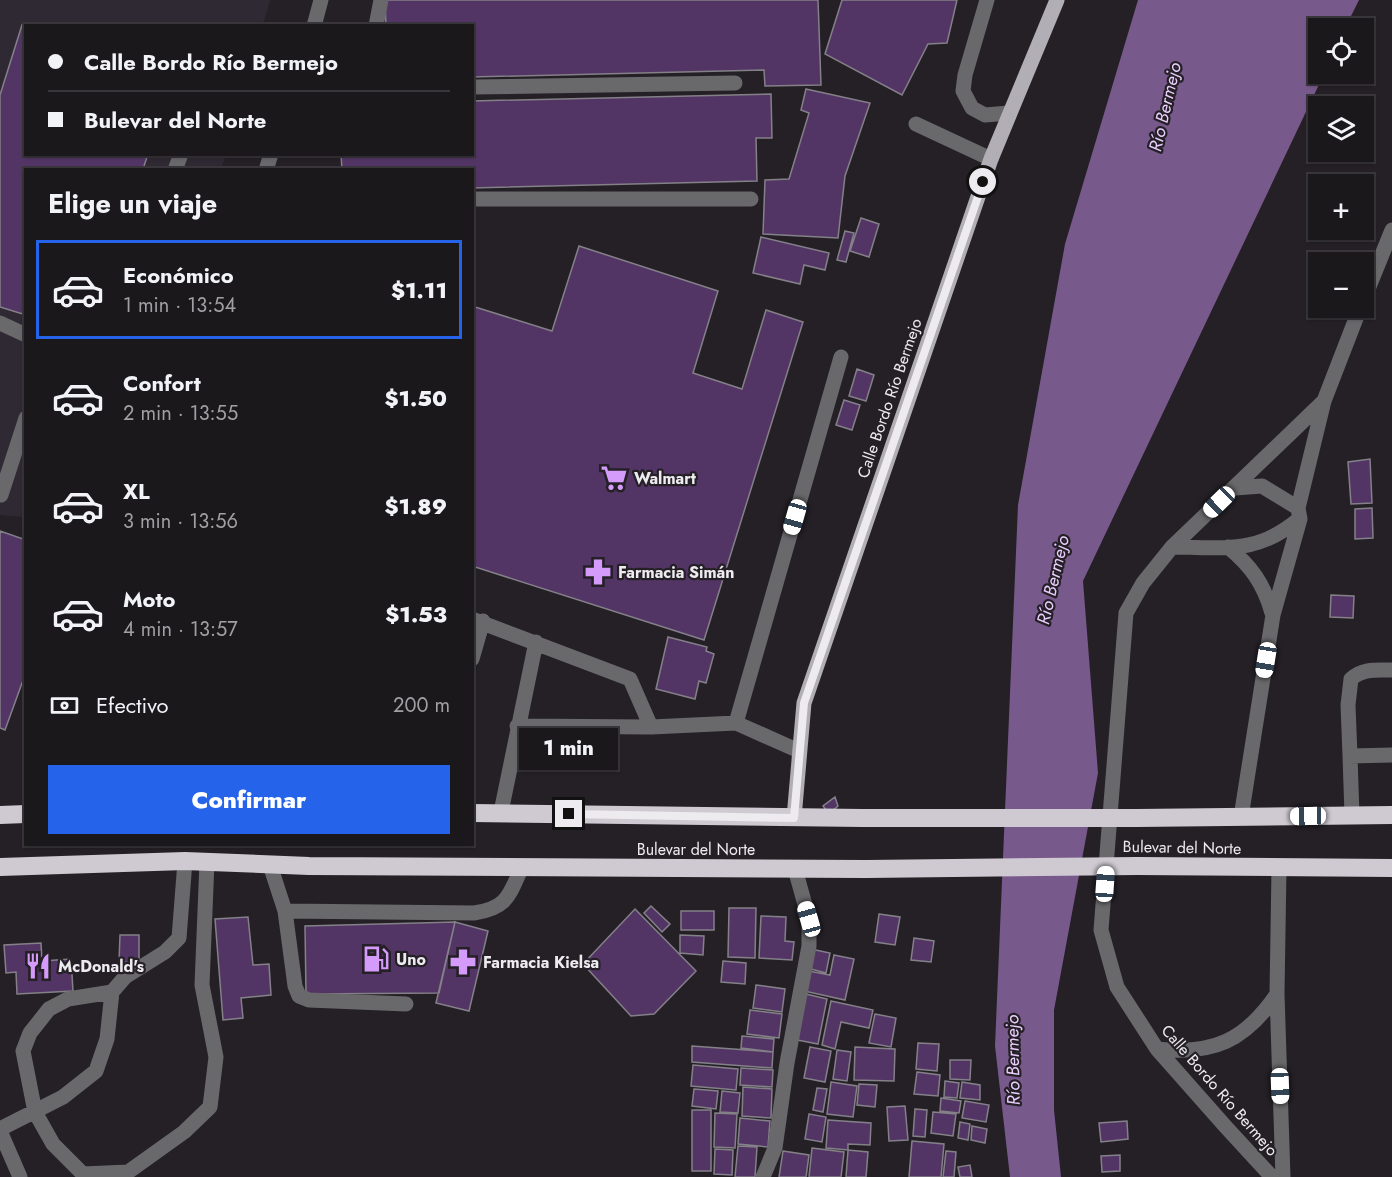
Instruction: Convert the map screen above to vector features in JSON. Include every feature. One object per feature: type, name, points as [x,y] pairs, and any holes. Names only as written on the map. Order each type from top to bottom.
[{"type":"highway","name":"Bulevar del Norte","points":[[474,813],[794,818],[1392,815]]},
{"type":"highway","points":[[0,815],[24,814]]},
{"type":"highway","name":"Bulevar del Norte","points":[[0,867],[185,861],[270,865],[866,869],[1137,866],[1392,868]]},
{"type":"main road","name":"Calle Bordo Río Bermejo","points":[[794,818],[804,703],[991,159],[1057,0]]},
{"type":"street","points":[[315,24],[321,0]]},
{"type":"street","points":[[376,24],[381,0]]},
{"type":"street","points":[[987,0],[965,75],[963,91],[972,108],[985,115],[1009,113]]},
{"type":"street","points":[[474,87],[735,83]]},
{"type":"street","points":[[916,124],[991,159]]},
{"type":"street","points":[[474,199],[751,200]]},
{"type":"street","points":[[1374,281],[1385,263],[1392,230]]},
{"type":"street","points":[[1241,817],[1273,615],[1299,514],[1324,401],[1356,318]]},
{"type":"street","points":[[0,323],[24,334]]},
{"type":"street","points":[[736,723],[841,357]]},
{"type":"street","name":"Calle Bordo Río Bermejo","points":[[1272,1177],[1157,1049],[1117,987],[1101,930],[1126,613],[1143,583],[1172,547],[1324,401]]},
{"type":"street","points":[[1,495],[24,424]]},
{"type":"street","points":[[1235,488],[1262,486],[1299,514]]},
{"type":"street","points":[[1172,547],[1248,546],[1267,541],[1284,531],[1299,514]]},
{"type":"street","points":[[1228,547],[1245,560],[1258,576],[1273,615]]},
{"type":"street","points":[[474,646],[478,620],[630,679],[651,727]]},
{"type":"street","points":[[501,812],[536,642]]},
{"type":"street","points":[[1352,815],[1348,705],[1351,679],[1357,673],[1369,670],[1392,670]]},
{"type":"street","points":[[517,726],[651,727],[736,723],[799,752]]},
{"type":"street","points":[[1350,756],[1392,755]]},
{"type":"street","points":[[20,1177],[5,1153],[0,1130],[63,1097],[96,1071],[107,1039],[112,992],[125,977],[165,952],[179,938],[185,861]]},
{"type":"street","points":[[112,992],[68,999],[49,1009],[30,1033],[23,1051],[35,1112],[53,1144],[83,1174],[128,1172],[184,1132],[210,1107],[216,1057],[202,985],[207,862]]},
{"type":"street","points":[[270,865],[285,911],[298,996],[309,1000],[406,1004]]},
{"type":"street","points":[[285,911],[474,913],[493,910],[508,897],[522,867]]},
{"type":"street","points":[[763,1177],[775,1148],[786,1063],[809,946],[809,919],[795,868]]},
{"type":"street","name":"Calle Bordo Río Bermejo","points":[[1279,868],[1277,994],[1283,1177]]},
{"type":"street","points":[[1157,1049],[1181,1052],[1204,1049],[1227,1042],[1246,1030],[1264,1013],[1277,994]]},
{"type":"shaded area","points":[[0,0],[270,0],[263,24],[24,24],[24,156],[226,156],[221,168],[24,168],[24,517],[0,515]]},
{"type":"water","name":"Río Bermejo","points":[[1138,0],[1359,0],[1350,18],[1308,18],[1308,84],[1319,84],[1314,96],[1308,96],[1308,108],[1083,581],[1098,773],[1054,1010],[1054,1110],[1061,1177],[1010,1177],[995,1046],[1018,505],[1065,244]]},
{"type":"building","points":[[385,0],[818,0],[821,85],[765,86],[764,70],[474,77],[474,24],[386,24]]},
{"type":"building","points":[[842,0],[957,0],[947,43],[928,44],[902,95],[825,54]]},
{"type":"building","points":[[22,25],[24,26],[24,156],[147,156],[144,166],[150,168],[24,168],[24,314],[0,307],[0,95]]},
{"type":"building","points":[[806,89],[870,103],[845,176],[838,238],[763,234],[765,180],[789,179],[809,113],[801,110]]},
{"type":"building","points":[[771,94],[772,138],[756,138],[757,181],[474,188],[474,168],[342,168],[341,156],[474,156],[474,101]]},
{"type":"building","points":[[861,218],[879,224],[869,257],[850,251]]},
{"type":"building","points":[[845,231],[854,233],[846,262],[837,260]]},
{"type":"building","points":[[761,237],[829,253],[825,270],[804,265],[800,284],[753,273]]},
{"type":"building","name":"Walmart","points":[[579,246],[718,291],[693,373],[742,389],[766,310],[803,322],[704,640],[474,567],[474,307],[552,331]]},
{"type":"building","points":[[857,369],[874,375],[866,401],[849,396]]},
{"type":"building","points":[[844,400],[860,405],[852,430],[836,425]]},
{"type":"building","points":[[1370,459],[1372,503],[1351,504],[1348,462]]},
{"type":"building","points":[[1372,508],[1373,538],[1355,539],[1355,509]]},
{"type":"building","points":[[0,531],[24,539],[24,678],[5,730],[0,728]]},
{"type":"building","points":[[1331,595],[1354,596],[1353,618],[1330,617]]},
{"type":"building","points":[[668,637],[707,647],[706,651],[714,654],[706,683],[699,681],[695,699],[656,689]]},
{"type":"building","points":[[835,797],[838,806],[829,814],[823,806]]},
{"type":"building","points":[[651,906],[670,924],[662,932],[644,913]]},
{"type":"building","points":[[729,908],[756,908],[755,958],[728,957]]},
{"type":"building","points":[[635,909],[696,971],[654,1014],[631,1016],[583,964]]},
{"type":"building","points":[[681,911],[714,911],[714,930],[681,930]]},
{"type":"building","points":[[879,914],[900,917],[895,945],[875,942]]},
{"type":"building","points":[[761,916],[786,917],[785,941],[794,942],[792,960],[759,958]]},
{"type":"building","points":[[248,917],[253,965],[269,964],[271,995],[241,998],[243,1018],[223,1020],[215,919]]},
{"type":"building","name":"Uno","points":[[455,922],[439,993],[306,994],[305,926]]},
{"type":"building","name":"Farmacia Kielsa","points":[[455,922],[488,931],[469,1011],[436,1003]]},
{"type":"building","points":[[120,935],[139,935],[139,963],[119,962]]},
{"type":"building","points":[[680,935],[704,936],[703,955],[680,953]]},
{"type":"building","points":[[914,938],[934,941],[931,962],[911,960]]},
{"type":"building","name":"McDonald's","points":[[41,943],[42,961],[71,959],[73,991],[17,994],[16,972],[6,973],[4,945]]},
{"type":"building","points":[[811,949],[830,953],[826,973],[807,968]]},
{"type":"building","points":[[834,955],[854,959],[845,1000],[804,991],[809,971],[830,975]]},
{"type":"building","points":[[723,961],[746,963],[745,984],[721,982]]},
{"type":"building","points":[[756,985],[785,989],[782,1012],[753,1008]]},
{"type":"building","points":[[806,994],[827,999],[818,1044],[797,1040]]},
{"type":"building","points":[[831,1001],[873,1010],[869,1028],[841,1022],[835,1049],[822,1045]]},
{"type":"building","points":[[750,1010],[782,1014],[779,1038],[747,1034]]},
{"type":"building","points":[[875,1014],[896,1018],[891,1047],[869,1043]]},
{"type":"building","points":[[742,1036],[774,1039],[773,1052],[741,1048]]},
{"type":"building","points":[[918,1043],[939,1044],[937,1071],[916,1069]]},
{"type":"building","points":[[692,1046],[773,1052],[772,1068],[692,1062]]},
{"type":"building","points":[[810,1047],[831,1051],[825,1082],[804,1078]]},
{"type":"building","points":[[855,1047],[895,1049],[894,1081],[854,1080]]},
{"type":"building","points":[[837,1050],[851,1052],[847,1081],[833,1079]]},
{"type":"building","points":[[950,1060],[971,1060],[970,1080],[950,1079]]},
{"type":"building","points":[[693,1065],[738,1069],[736,1090],[691,1086]]},
{"type":"building","points":[[741,1068],[773,1070],[772,1087],[740,1085]]},
{"type":"building","points":[[917,1072],[940,1075],[938,1096],[914,1094]]},
{"type":"building","points":[[945,1081],[959,1083],[957,1098],[944,1097]]},
{"type":"building","points":[[831,1082],[857,1086],[853,1117],[827,1114]]},
{"type":"building","points":[[962,1082],[980,1085],[980,1100],[960,1098]]},
{"type":"building","points":[[859,1084],[877,1085],[875,1107],[857,1105]]},
{"type":"building","points":[[743,1087],[772,1089],[771,1118],[742,1116]]},
{"type":"building","points":[[817,1088],[827,1089],[823,1112],[813,1110]]},
{"type":"building","points":[[694,1089],[718,1091],[716,1109],[692,1106]]},
{"type":"building","points":[[722,1091],[740,1093],[738,1113],[720,1112]]},
{"type":"building","points":[[941,1098],[961,1101],[959,1113],[940,1111]]},
{"type":"building","points":[[965,1101],[989,1105],[986,1122],[962,1118]]},
{"type":"building","points":[[905,1106],[908,1140],[889,1141],[887,1107]]},
{"type":"building","points":[[915,1109],[927,1110],[925,1137],[913,1136]]},
{"type":"building","points":[[692,1110],[711,1110],[711,1171],[692,1171]]},
{"type":"building","points":[[933,1112],[956,1114],[953,1136],[931,1133]]},
{"type":"building","points":[[715,1113],[737,1114],[735,1148],[714,1147]]},
{"type":"building","points":[[809,1114],[826,1117],[822,1142],[805,1139]]},
{"type":"building","points":[[740,1118],[770,1121],[768,1147],[738,1144]]},
{"type":"building","points":[[828,1120],[871,1123],[870,1145],[848,1144],[848,1150],[826,1148]]},
{"type":"building","points":[[1127,1121],[1128,1139],[1101,1142],[1099,1123]]},
{"type":"building","points":[[960,1122],[970,1124],[968,1140],[958,1138]]},
{"type":"building","points":[[972,1126],[987,1129],[985,1143],[971,1140]]},
{"type":"building","points":[[912,1141],[944,1144],[941,1177],[909,1177]]},
{"type":"building","points":[[738,1146],[757,1147],[755,1177],[735,1177]]},
{"type":"building","points":[[812,1148],[844,1152],[841,1177],[809,1177]]},
{"type":"building","points":[[715,1149],[733,1150],[732,1175],[714,1174]]},
{"type":"building","points":[[848,1150],[868,1152],[866,1177],[846,1177]]},
{"type":"building","points":[[783,1151],[809,1155],[806,1177],[779,1177]]},
{"type":"building","points":[[946,1151],[956,1152],[954,1177],[943,1177]]},
{"type":"building","points":[[1120,1155],[1120,1171],[1102,1172],[1101,1156]]},
{"type":"building","points":[[970,1165],[972,1177],[960,1177],[958,1167]]},
{"type":"place","name":"Walmart","points":[[614,478]]},
{"type":"place","name":"Farmacia Simán","points":[[598,572]]},
{"type":"place","name":"Uno","points":[[376,959]]},
{"type":"place","name":"Farmacia Kielsa","points":[[463,962]]},
{"type":"place","name":"McDonald's","points":[[38,966]]},
{"type":"route","points":[[569,814],[794,818],[804,703],[983,182]]}]
